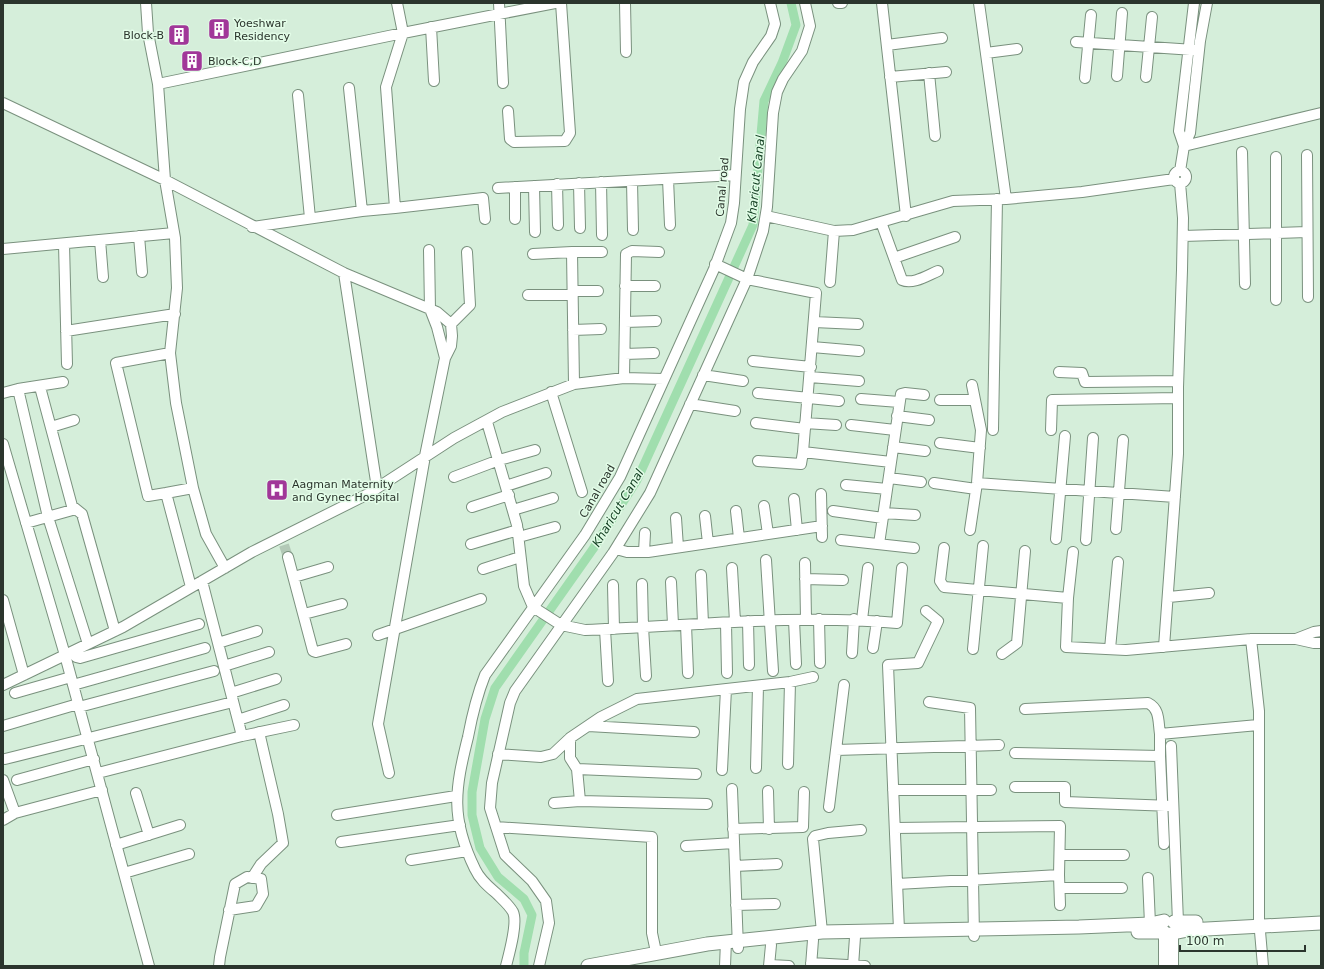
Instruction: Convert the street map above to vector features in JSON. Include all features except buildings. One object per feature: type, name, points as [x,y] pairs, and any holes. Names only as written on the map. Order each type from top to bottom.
[{"type":"main road","points":[[631,966],[732,945],[771,945],[817,936],[855,937],[1150,924],[1171,926],[1188,930],[1321,917]]},
{"type":"main road","points":[[1259,923],[1321,923]]},
{"type":"main road","points":[[588,966],[656,952],[817,936],[899,930],[974,932],[1171,926]]},
{"type":"street","points":[[146,3],[148,33],[158,84],[165,180],[174,233],[177,288],[170,353],[176,403],[193,488],[206,534],[224,568]]},
{"type":"street","points":[[395,208],[386,87],[402,33],[397,3]]},
{"type":"street","points":[[499,3],[503,83]]},
{"type":"street","points":[[158,84],[432,26],[555,3]]},
{"type":"street","points":[[508,111],[510,139],[514,142],[565,141],[570,134],[561,3]]},
{"type":"street","points":[[625,3],[626,52]]},
{"type":"street","name":"Canal road","points":[[506,966],[514,922],[514,913],[506,903],[483,881],[476,871],[467,851],[457,814],[456,796],[458,778],[478,693],[484,675],[535,608],[585,535],[620,477],[718,265],[731,223],[740,109],[744,82],[753,62],[771,36],[775,24],[770,3]]},
{"type":"street","points":[[539,966],[546,942],[548,923],[546,901],[532,881],[505,854],[496,827],[490,799],[498,754],[515,691],[616,549],[650,493],[703,375],[764,231],[773,113],[777,92],[783,79],[802,51],[810,26],[805,3]]},
{"type":"street","points":[[838,4],[842,3]]},
{"type":"street","points":[[882,3],[906,216]]},
{"type":"street","points":[[979,3],[1002,199],[993,430]]},
{"type":"street","points":[[1184,146],[1179,131],[1194,3]]},
{"type":"street","points":[[1164,647],[1175,496],[1178,381],[1181,338],[1182,236],[1178,178],[1184,146],[1190,133],[1199,50],[1207,3]]},
{"type":"street","points":[[1117,76],[1122,13]]},
{"type":"street","points":[[1086,78],[1091,15]]},
{"type":"street","points":[[1146,77],[1152,16]]},
{"type":"street","points":[[432,26],[434,81]]},
{"type":"street","points":[[887,45],[942,38]]},
{"type":"street","points":[[1076,42],[1199,50]]},
{"type":"street","points":[[986,53],[1018,49]]},
{"type":"street","points":[[890,77],[946,72]]},
{"type":"street","points":[[929,73],[935,136]]},
{"type":"street","points":[[349,88],[362,211]]},
{"type":"street","points":[[298,95],[310,218]]},
{"type":"street","points":[[3,103],[165,180],[344,273],[437,312],[451,324],[452,341],[445,358],[425,456],[378,724],[389,773]]},
{"type":"street","points":[[1184,146],[1321,113]]},
{"type":"street","points":[[1242,152],[1245,284]]},
{"type":"street","points":[[1307,155],[1308,297]]},
{"type":"street","points":[[1276,157],[1276,300]]},
{"type":"street","points":[[498,188],[735,175]]},
{"type":"street","points":[[766,216],[834,231],[853,230],[906,216],[952,201],[1002,199],[1082,192],[1178,178]]},
{"type":"street","points":[[668,179],[670,225]]},
{"type":"street","points":[[632,181],[633,230]]},
{"type":"street","points":[[602,182],[602,234]]},
{"type":"street","points":[[579,183],[580,228]]},
{"type":"street","points":[[557,184],[558,225]]},
{"type":"street","points":[[534,186],[535,232]]},
{"type":"street","points":[[515,187],[515,219]]},
{"type":"street","points":[[252,226],[362,211],[483,198],[485,219]]},
{"type":"street","points":[[881,222],[902,280],[906,282],[914,281],[938,271]]},
{"type":"street","points":[[830,282],[834,231]]},
{"type":"street","points":[[1182,236],[1307,232]]},
{"type":"street","points":[[3,249],[174,233]]},
{"type":"street","points":[[139,236],[142,272]]},
{"type":"street","points":[[894,258],[955,238]]},
{"type":"street","points":[[100,240],[103,277]]},
{"type":"street","points":[[64,244],[67,364]]},
{"type":"street","points":[[429,250],[430,309],[437,326],[445,358]]},
{"type":"street","points":[[624,378],[626,254],[632,251],[659,252]]},
{"type":"street","points":[[451,324],[470,305],[467,252]]},
{"type":"street","points":[[572,252],[574,384]]},
{"type":"street","points":[[533,254],[602,252]]},
{"type":"street","points":[[718,265],[744,277],[816,293],[811,367],[801,464],[758,461]]},
{"type":"street","points":[[344,273],[377,488]]},
{"type":"street","points":[[625,286],[655,286]]},
{"type":"street","points":[[528,295],[598,292]]},
{"type":"street","points":[[66,331],[175,314]]},
{"type":"street","points":[[625,322],[656,321]]},
{"type":"street","points":[[814,322],[858,324]]},
{"type":"street","points":[[573,330],[601,329]]},
{"type":"street","points":[[812,347],[859,351]]},
{"type":"street","points":[[170,353],[116,363],[148,496],[193,488]]},
{"type":"street","points":[[624,354],[654,353]]},
{"type":"street","points":[[753,361],[811,367]]},
{"type":"street","points":[[1059,372],[1082,373],[1085,382],[1178,381]]},
{"type":"street","points":[[703,375],[743,381]]},
{"type":"street","points":[[810,377],[859,381]]},
{"type":"street","points":[[3,685],[115,631],[224,568],[283,541],[377,488],[454,438],[487,422],[502,412],[574,384],[624,378],[664,379]]},
{"type":"street","points":[[3,393],[64,382]]},
{"type":"street","points":[[970,530],[977,486],[981,430],[972,385]]},
{"type":"street","points":[[40,387],[72,506],[82,514],[115,631]]},
{"type":"street","points":[[18,390],[48,517],[88,644]]},
{"type":"street","points":[[551,392],[582,492]]},
{"type":"street","points":[[758,393],[839,401]]},
{"type":"street","points":[[879,544],[901,394],[924,395]]},
{"type":"street","points":[[1051,430],[1052,400],[1178,398]]},
{"type":"street","points":[[861,399],[899,402]]},
{"type":"street","points":[[940,400],[975,400]]},
{"type":"street","points":[[690,404],[735,411]]},
{"type":"street","points":[[897,416],[929,420]]},
{"type":"street","points":[[51,427],[74,420]]},
{"type":"street","points":[[487,422],[513,510],[518,533],[524,586],[535,608],[561,626],[585,630],[806,619],[858,620],[897,623],[902,568]]},
{"type":"street","points":[[756,423],[805,426],[836,425]]},
{"type":"street","points":[[851,424],[895,430]]},
{"type":"street","points":[[1056,539],[1062,489],[1065,436]]},
{"type":"street","points":[[1086,540],[1093,438]]},
{"type":"street","points":[[1116,529],[1123,440]]},
{"type":"street","points":[[940,443],[980,448]]},
{"type":"street","points":[[3,444],[26,523],[68,654],[72,681],[149,966]]},
{"type":"street","points":[[893,447],[925,451]]},
{"type":"street","points":[[454,477],[499,460],[535,450]]},
{"type":"street","points":[[803,452],[891,462]]},
{"type":"street","points":[[472,508],[546,473]]},
{"type":"street","points":[[889,478],[921,482]]},
{"type":"street","points":[[934,483],[1175,496]]},
{"type":"street","points":[[846,485],[887,489]]},
{"type":"street","points":[[166,493],[191,587]]},
{"type":"street","points":[[821,494],[822,537]]},
{"type":"street","points":[[513,510],[553,498]]},
{"type":"street","points":[[794,499],[797,530]]},
{"type":"street","points":[[764,506],[768,534]]},
{"type":"street","points":[[26,523],[76,509]]},
{"type":"street","points":[[736,510],[739,538]]},
{"type":"street","points":[[833,511],[883,515],[914,515]]},
{"type":"street","points":[[705,516],[708,543]]},
{"type":"street","points":[[676,518],[678,547]]},
{"type":"street","points":[[616,549],[628,552],[644,552],[822,526]]},
{"type":"street","points":[[471,544],[518,533],[555,527]]},
{"type":"street","points":[[644,552],[645,533]]},
{"type":"street","points":[[841,540],[914,548]]},
{"type":"street","points":[[973,649],[983,546]]},
{"type":"street","points":[[944,548],[940,581],[944,587],[978,592],[1068,598]]},
{"type":"street","points":[[1002,654],[1017,643],[1025,551]]},
{"type":"street","points":[[1073,552],[1068,598],[1066,647],[1110,649],[1164,647],[1251,639],[1296,639],[1321,643]]},
{"type":"street","points":[[288,557],[313,651],[316,652],[346,644]]},
{"type":"street","points":[[483,569],[520,557]]},
{"type":"street","points":[[766,560],[768,620],[773,671]]},
{"type":"street","points":[[1110,649],[1118,562]]},
{"type":"street","points":[[804,563],[806,619]]},
{"type":"street","points":[[294,576],[328,567]]},
{"type":"street","points":[[726,673],[732,568]]},
{"type":"street","points":[[852,653],[868,568]]},
{"type":"street","points":[[701,575],[703,624]]},
{"type":"street","points":[[805,579],[843,580]]},
{"type":"street","points":[[202,581],[242,736]]},
{"type":"street","points":[[671,582],[673,626]]},
{"type":"street","points":[[642,584],[646,676]]},
{"type":"street","points":[[608,681],[613,585]]},
{"type":"street","points":[[1168,597],[1209,593]]},
{"type":"street","points":[[378,635],[481,598]]},
{"type":"street","points":[[3,600],[24,675]]},
{"type":"street","points":[[304,614],[342,604]]},
{"type":"street","points":[[899,930],[888,665],[918,662],[938,621],[926,611]]},
{"type":"street","points":[[818,619],[820,663]]},
{"type":"street","points":[[794,620],[796,664]]},
{"type":"street","points":[[748,621],[750,665]]},
{"type":"street","points":[[873,648],[877,621]]},
{"type":"street","points":[[68,654],[80,658],[199,624]]},
{"type":"street","points":[[686,625],[688,674]]},
{"type":"street","points":[[218,643],[257,631]]},
{"type":"street","points":[[1296,639],[1321,631]]},
{"type":"street","points":[[1251,639],[1258,725],[1259,923],[1264,966]]},
{"type":"street","points":[[15,693],[72,681],[205,648]]},
{"type":"street","points":[[224,666],[269,652]]},
{"type":"street","points":[[3,726],[214,671]]},
{"type":"street","points":[[498,754],[541,757],[553,754],[570,738],[601,717],[637,699],[758,686],[790,682],[813,677]]},
{"type":"street","points":[[5,759],[88,739],[232,698],[276,680]]},
{"type":"street","points":[[788,764],[790,682]]},
{"type":"street","points":[[829,807],[844,685]]},
{"type":"street","points":[[756,768],[758,686]]},
{"type":"street","points":[[722,770],[726,689]]},
{"type":"street","points":[[929,702],[970,708],[974,932]]},
{"type":"street","points":[[1025,709],[1148,703],[1154,706],[1158,714],[1160,756],[1167,806],[1172,966]]},
{"type":"street","points":[[238,720],[284,705]]},
{"type":"street","points":[[98,773],[242,736],[294,725]]},
{"type":"street","points":[[1160,734],[1258,725]]},
{"type":"street","points":[[588,726],[694,732]]},
{"type":"street","points":[[252,878],[261,864],[283,843],[278,814],[259,732]]},
{"type":"street","points":[[570,738],[570,758],[577,769],[580,801]]},
{"type":"street","points":[[836,750],[999,745]]},
{"type":"street","points":[[1164,844],[1171,746]]},
{"type":"street","points":[[1015,753],[1160,756]]},
{"type":"street","points":[[17,780],[94,759]]},
{"type":"street","points":[[577,769],[696,774]]},
{"type":"street","points":[[3,780],[15,813]]},
{"type":"street","points":[[1015,787],[1065,787],[1064,802],[1167,806]]},
{"type":"street","points":[[725,966],[732,945],[736,905],[732,789]]},
{"type":"street","points":[[3,820],[15,813],[102,790]]},
{"type":"street","points":[[893,790],[991,790]]},
{"type":"street","points":[[768,791],[769,829]]},
{"type":"street","points":[[733,829],[803,828],[804,792]]},
{"type":"street","points":[[136,793],[149,835]]},
{"type":"street","points":[[337,815],[456,796]]},
{"type":"street","points":[[554,803],[580,801],[707,804]]},
{"type":"street","points":[[116,844],[180,825]]},
{"type":"street","points":[[341,842],[460,825]]},
{"type":"street","points":[[894,828],[1060,826],[1060,905]]},
{"type":"street","points":[[496,827],[652,837],[652,933],[656,952]]},
{"type":"street","points":[[861,830],[828,832],[815,836],[813,839],[817,936],[811,964],[865,966]]},
{"type":"street","points":[[686,846],[734,843]]},
{"type":"street","points":[[411,860],[467,851]]},
{"type":"street","points":[[124,873],[189,854]]},
{"type":"street","points":[[1060,855],[1124,855]]},
{"type":"street","points":[[735,866],[777,864]]},
{"type":"street","points":[[897,884],[1060,875]]},
{"type":"street","points":[[219,966],[229,910],[234,884],[247,877],[261,879],[263,894],[256,906],[229,910]]},
{"type":"street","points":[[1148,878],[1150,924]]},
{"type":"street","points":[[1060,888],[1122,888]]},
{"type":"street","points":[[736,905],[775,904]]},
{"type":"street","points":[[1164,966],[1171,926]]},
{"type":"street","points":[[853,965],[855,937]]},
{"type":"street","points":[[771,945],[769,965],[789,966]]},
{"type":"waterway","name":"Kharicut Canal","points":[[524,966],[524,953],[532,915],[524,899],[498,877],[480,848],[472,815],[472,792],[485,719],[495,688],[593,549],[637,480],[753,225],[764,101],[782,63],[796,25],[791,3]]},
{"type":"tunnel","points":[[284,545],[288,557]]},
{"type":"place","name":"Yoeshwar Residency","points":[[219,29]]},
{"type":"place","name":"Block-B","points":[[179,35]]},
{"type":"place","name":"Block-C,D","points":[[192,61]]},
{"type":"place","name":"Aagman Maternity and Gynec Hospital","points":[[277,490]]}]
